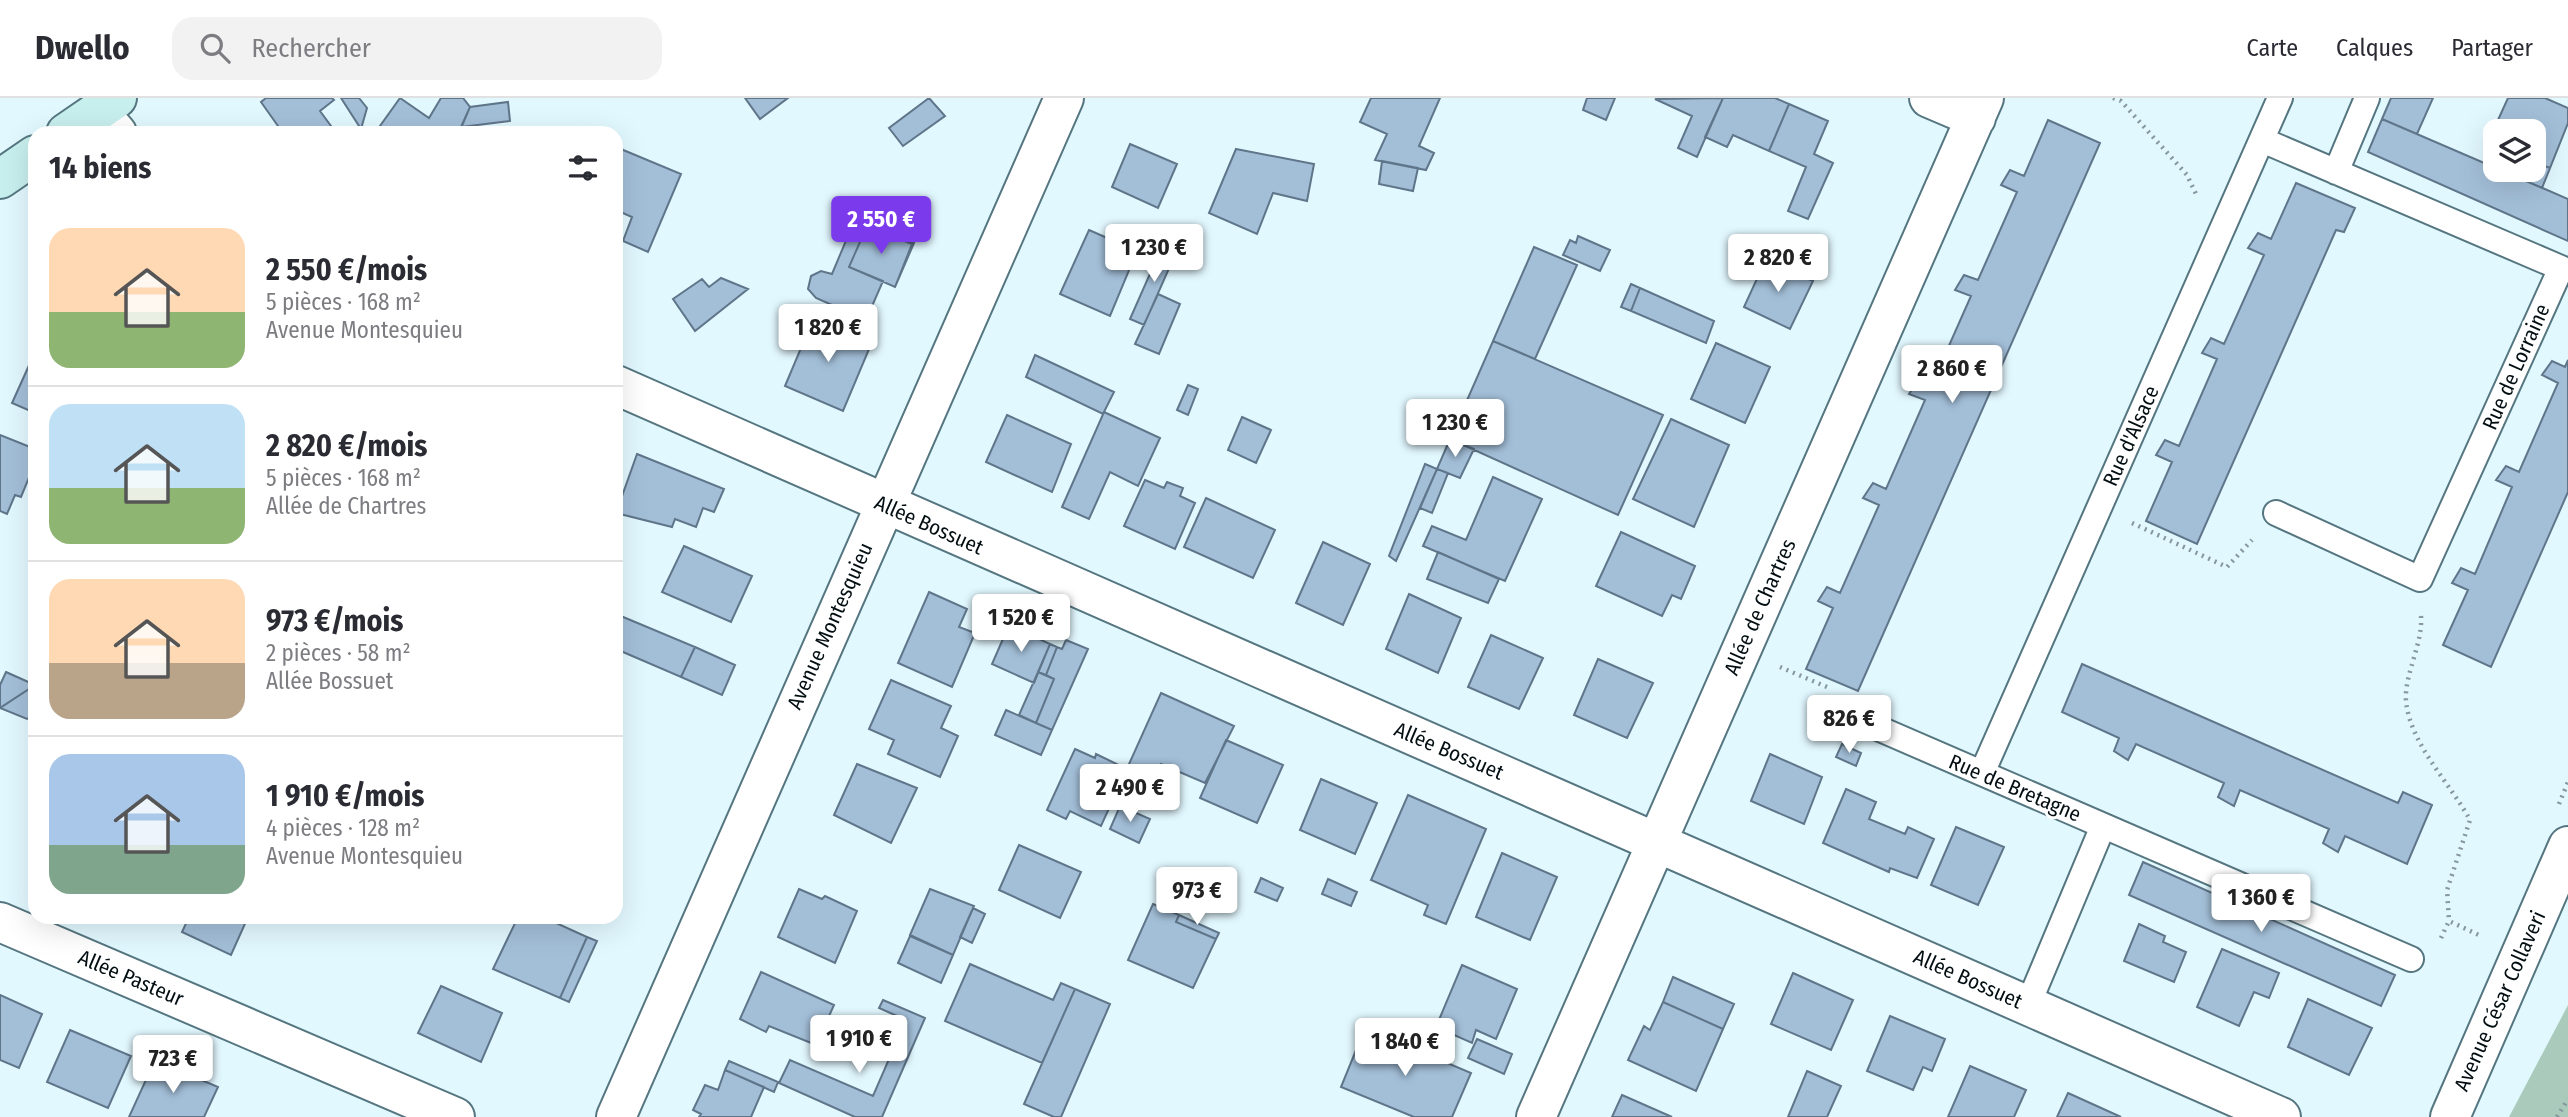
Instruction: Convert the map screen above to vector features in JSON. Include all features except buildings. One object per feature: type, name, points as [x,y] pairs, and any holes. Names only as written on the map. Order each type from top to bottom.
[{"type":"street","name":"Avenue Montesquieu","points":[[616,1117],[1064,98]]},
{"type":"street","points":[[1929,98],[1980,108]]},
{"type":"street","name":"Allée de Chartres","points":[[1536,1117],[1980,108]]},
{"type":"street","points":[[83,126],[111,114]]},
{"type":"street","points":[[0,179],[28,160]]},
{"type":"street","name":"Allée Bossuet","points":[[623,388],[883,505],[1656,840],[2281,1117]]},
{"type":"street","name":"Avenue César Collaveri","points":[[2450,1117],[2568,846]]},
{"type":"street","name":"Allée Pasteur","points":[[0,922],[455,1117]]},
{"type":"lane","name":"Rue d'Alsace","points":[[1982,773],[2280,98]]},
{"type":"lane","points":[[2336,172],[2367,98]]},
{"type":"lane","name":"Rue de Lorraine","points":[[2262,140],[2564,270],[2420,579]]},
{"type":"lane","points":[[2276,513],[2420,579]]},
{"type":"lane","name":"Rue de Bretagne","points":[[1850,716],[2411,959]]},
{"type":"lane","name":"Rue de Bretagne","points":[[2028,1005],[2104,826]]},
{"type":"path","points":[[2113,98],[2121,101],[2187,175],[2218,239]]},
{"type":"path","points":[[2099,509],[2227,567],[2276,513]]},
{"type":"path","points":[[2411,959],[2427,967],[2449,921],[2447,890],[2470,820],[2416,735],[2406,700],[2422,628],[2420,579]]},
{"type":"path","points":[[1741,650],[1857,700],[1850,716]]},
{"type":"path","points":[[2449,921],[2520,955]]},
{"type":"path","points":[[2557,1117],[2568,1098]]},
{"type":"green space","points":[[2568,1005],[2568,1117],[2509,1117]]}]
